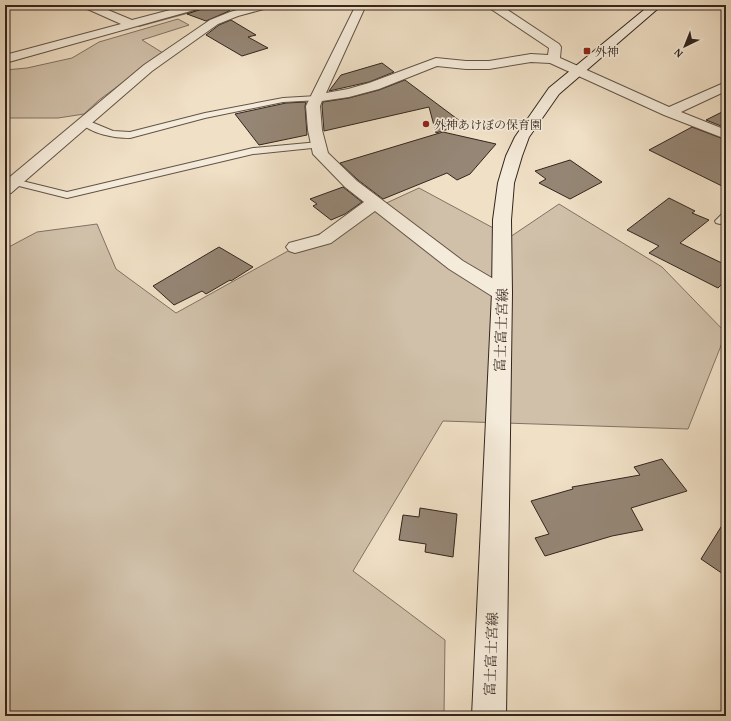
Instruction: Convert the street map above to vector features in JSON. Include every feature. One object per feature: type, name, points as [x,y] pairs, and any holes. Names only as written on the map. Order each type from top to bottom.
[{"type":"street","points":[[87,5],[131,24]]},
{"type":"street","points":[[7,57],[201,5]]},
{"type":"street","points":[[9,185],[148,68],[214,22],[234,14],[267,5]]},
{"type":"street","points":[[361,5],[313,106],[315,130],[321,154],[351,184],[456,266],[502,293]]},
{"type":"street","points":[[490,5],[496,7],[555,47],[554,60]]},
{"type":"street","name":"富士富士宮線","points":[[489,716],[502,293],[502,220],[506,184],[514,156],[522,137],[554,91],[656,5]]},
{"type":"street","points":[[317,98],[349,93],[374,86],[436,62],[466,65],[489,65],[531,58],[545,58],[554,60],[669,112],[726,135]]},
{"type":"street","points":[[669,112],[726,86]]},
{"type":"street","points":[[296,247],[325,239],[375,202]]},
{"type":"lane","points":[[84,122],[106,133],[119,137],[205,116],[283,100],[317,98]]},
{"type":"lane","points":[[9,185],[67,195],[253,151],[319,145]]},
{"type":"shaded area","points":[[178,19],[189,25],[142,40],[163,53],[99,100],[84,114],[58,118],[5,118],[5,70],[27,68],[72,58],[99,42]]},
{"type":"shaded area","points":[[419,188],[510,237],[559,204],[662,267],[726,333],[688,429],[443,421],[353,571],[445,640],[444,716],[5,716],[5,249],[37,232],[97,224],[116,269],[176,313],[315,236]]},
{"type":"building","points":[[207,5],[232,5],[229,11],[206,21],[187,14],[205,8]]},
{"type":"building","points":[[231,20],[256,35],[248,37],[268,48],[242,56],[206,35],[219,25]]},
{"type":"building","points":[[382,63],[394,72],[369,82],[329,91],[341,75]]},
{"type":"building","points":[[405,80],[464,124],[436,133],[429,107],[324,131],[323,102],[349,98],[379,90]]},
{"type":"building","points":[[306,102],[307,135],[259,145],[235,114],[286,103]]},
{"type":"building","points":[[726,110],[726,128],[706,120]]},
{"type":"building","points":[[692,127],[726,140],[726,188],[649,150]]},
{"type":"building","points":[[443,132],[496,144],[470,174],[457,180],[447,173],[383,199],[358,180],[340,163]]},
{"type":"building","points":[[570,160],[602,182],[570,199],[539,183],[546,179],[535,171]]},
{"type":"building","points":[[343,187],[362,202],[345,214],[331,220],[313,206],[317,204],[310,199]]},
{"type":"building","points":[[669,198],[695,211],[692,213],[709,220],[680,243],[726,265],[726,280],[718,288],[649,253],[659,246],[627,230]]},
{"type":"building","points":[[219,247],[253,267],[206,294],[202,291],[174,305],[153,286]]},
{"type":"building","points":[[662,459],[687,491],[631,508],[643,530],[612,536],[545,556],[535,538],[549,534],[531,501],[573,489],[572,487],[640,475],[634,467]]},
{"type":"building","points":[[420,508],[457,514],[453,557],[425,552],[426,544],[399,540],[403,515],[419,517]]},
{"type":"building","points":[[726,519],[726,576],[701,559]]},
{"type":"waterway","points":[[138,26],[218,5]]},
{"type":"waterway","points":[[5,63],[86,40]]},
{"type":"place","name":"外神","points":[[587,51]]},
{"type":"place","name":"外神あけぼの保育園","points":[[426,124]]}]
